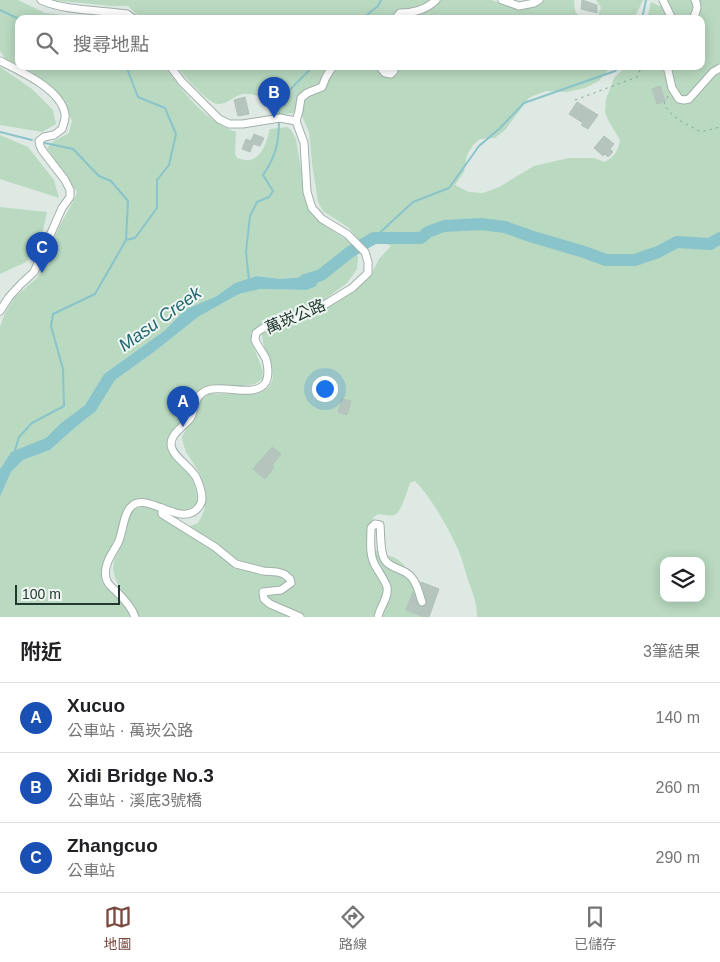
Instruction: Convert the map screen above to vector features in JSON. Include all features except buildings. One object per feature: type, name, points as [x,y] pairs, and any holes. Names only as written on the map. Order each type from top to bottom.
[{"type":"street","points":[[41,0],[62,6],[128,15]]},
{"type":"street","points":[[398,15],[400,13],[412,13],[430,6],[436,0]]},
{"type":"street","points":[[502,0],[518,6],[534,3],[539,0]]},
{"type":"street","points":[[663,0],[670,15]]},
{"type":"street","points":[[695,0],[697,11],[695,15]]},
{"type":"street","points":[[0,61],[15,68]]},
{"type":"street","points":[[668,70],[672,88],[679,99],[684,100],[689,99],[713,72],[720,68]]},
{"type":"street","points":[[0,311],[21,284],[34,272],[59,214],[70,197],[70,190],[65,180],[42,150],[39,141],[44,137],[54,135],[62,129],[65,115],[60,101],[48,89],[20,70]]},
{"type":"street","points":[[173,70],[182,82],[219,119],[229,124],[277,119],[296,121],[301,98],[307,93],[322,87],[330,70]]},
{"type":"street","points":[[382,70],[385,73],[391,74],[394,70]]},
{"type":"street","name":"萬崁公路","points":[[135,617],[127,604],[108,585],[106,565],[119,541],[125,517],[132,505],[140,502],[182,514],[192,513],[199,508],[202,502],[200,487],[195,476],[172,451],[171,446],[176,434],[191,417],[197,399],[203,392],[211,389],[242,391],[258,389],[268,378],[267,362],[264,353],[255,340],[256,333],[263,328],[277,326],[316,310],[352,288],[368,273],[368,262],[365,252],[347,234],[322,219],[312,208],[307,192],[304,143],[296,121]]},
{"type":"street","points":[[162,508],[162,514],[216,547],[236,564],[284,574],[290,579],[291,583],[281,590],[263,592],[264,600],[300,617]]},
{"type":"street","points":[[378,617],[380,607],[386,596],[387,587],[372,561],[371,528],[375,524],[380,526],[383,558],[388,564],[412,577],[422,602]]},
{"type":"path","points":[[574,100],[637,77],[640,70]]},
{"type":"path","points":[[672,88],[664,104],[673,116],[701,132],[720,127]]},
{"type":"green space","points":[[0,0],[18,0],[45,13],[65,15],[15,15],[15,63],[5,59],[0,51]]},
{"type":"green space","points":[[52,0],[491,0],[519,9],[525,9],[544,0],[574,0],[578,15],[138,15],[128,6]]},
{"type":"green space","points":[[596,0],[643,0],[636,15],[598,15],[601,8]]},
{"type":"green space","points":[[669,0],[720,0],[720,617],[477,617],[474,598],[456,545],[434,505],[415,481],[410,483],[402,505],[396,514],[390,516],[379,514],[374,517],[371,525],[371,536],[374,546],[379,553],[400,561],[418,581],[439,589],[429,617],[139,617],[116,580],[113,569],[114,561],[123,542],[132,513],[137,508],[144,507],[159,511],[186,528],[198,523],[202,516],[205,508],[205,487],[199,472],[186,452],[182,437],[189,424],[197,415],[200,402],[210,394],[257,394],[267,389],[272,383],[273,375],[262,333],[284,328],[305,319],[329,307],[352,292],[369,278],[379,259],[391,246],[380,243],[366,248],[349,228],[323,211],[318,202],[309,132],[302,116],[293,113],[275,115],[263,97],[250,94],[240,95],[228,102],[217,104],[195,88],[180,70],[609,70],[599,81],[585,88],[567,92],[547,91],[529,98],[505,130],[495,138],[480,139],[473,145],[467,155],[464,172],[455,185],[469,192],[483,193],[499,187],[534,166],[569,158],[594,158],[605,162],[611,158],[617,150],[620,140],[605,112],[606,99],[614,78],[623,70],[705,70],[705,15],[648,15],[651,2],[660,6]]},
{"type":"green space","points":[[0,67],[32,89],[53,110],[56,124],[42,132],[0,125]]},
{"type":"green space","points":[[27,70],[167,70],[196,105],[214,121],[236,132],[235,154],[237,158],[244,160],[250,160],[261,152],[270,129],[287,127],[296,139],[310,210],[322,224],[350,242],[358,257],[357,269],[347,283],[324,300],[300,313],[265,323],[251,332],[251,340],[263,371],[262,379],[255,384],[241,386],[212,385],[202,388],[194,394],[186,416],[168,437],[167,448],[192,479],[197,494],[197,503],[191,508],[180,510],[140,498],[130,503],[123,514],[103,565],[101,576],[103,585],[121,600],[130,617],[0,617],[0,497],[11,472],[23,460],[50,450],[96,411],[115,380],[198,317],[239,294],[260,289],[307,290],[321,275],[281,279],[256,276],[235,283],[215,297],[186,309],[164,331],[104,374],[85,405],[61,423],[46,439],[11,452],[0,469],[0,327],[5,313],[15,297],[37,278],[59,227],[77,192],[47,148],[54,141],[69,133],[72,121],[59,94],[48,83]]},
{"type":"green space","points":[[0,135],[28,147],[54,180],[59,198],[0,179]]},
{"type":"green space","points":[[0,207],[47,212],[40,244],[26,262],[0,274]]},
{"type":"water","points":[[321,275],[316,286],[307,290],[260,289],[239,294],[198,317],[115,380],[96,411],[50,450],[23,460],[11,472],[0,497],[0,469],[11,452],[46,438],[61,423],[85,405],[104,374],[164,331],[186,309],[215,297],[235,283],[256,276],[281,279]]},
{"type":"waterway","points":[[367,15],[378,6],[381,0]]},
{"type":"waterway","points":[[643,15],[646,0]]},
{"type":"waterway","points":[[0,10],[15,17]]},
{"type":"waterway","points":[[15,450],[19,437],[32,423],[64,406],[63,369],[51,326],[53,314],[95,294],[126,240],[135,238],[157,208],[157,180],[169,165],[176,134],[165,108],[138,97],[128,70]]},
{"type":"waterway","points":[[279,116],[282,101],[286,94],[309,70]]},
{"type":"waterway","points":[[374,238],[413,202],[449,188],[479,146],[499,129],[524,103],[616,70]]},
{"type":"waterway","points":[[249,280],[246,252],[250,216],[257,202],[269,197],[273,191],[263,175],[276,149],[279,120]]},
{"type":"waterway","points":[[0,132],[32,140]]},
{"type":"waterway","points":[[45,143],[73,149],[99,176],[111,181],[128,201],[126,240]]},
{"type":"waterway","name":"Masu Creek","points":[[305,280],[321,275],[350,252],[374,238],[421,238],[428,232],[444,226],[481,224],[505,227],[606,260],[635,260],[658,252],[677,242],[710,244],[720,238]]},
{"type":"place","name":"Xidi Bridge No.3","points":[[274,118]]},
{"type":"place","name":"Zhangcuo","points":[[42,273]]},
{"type":"place","name":"Xucuo","points":[[183,427]]}]
